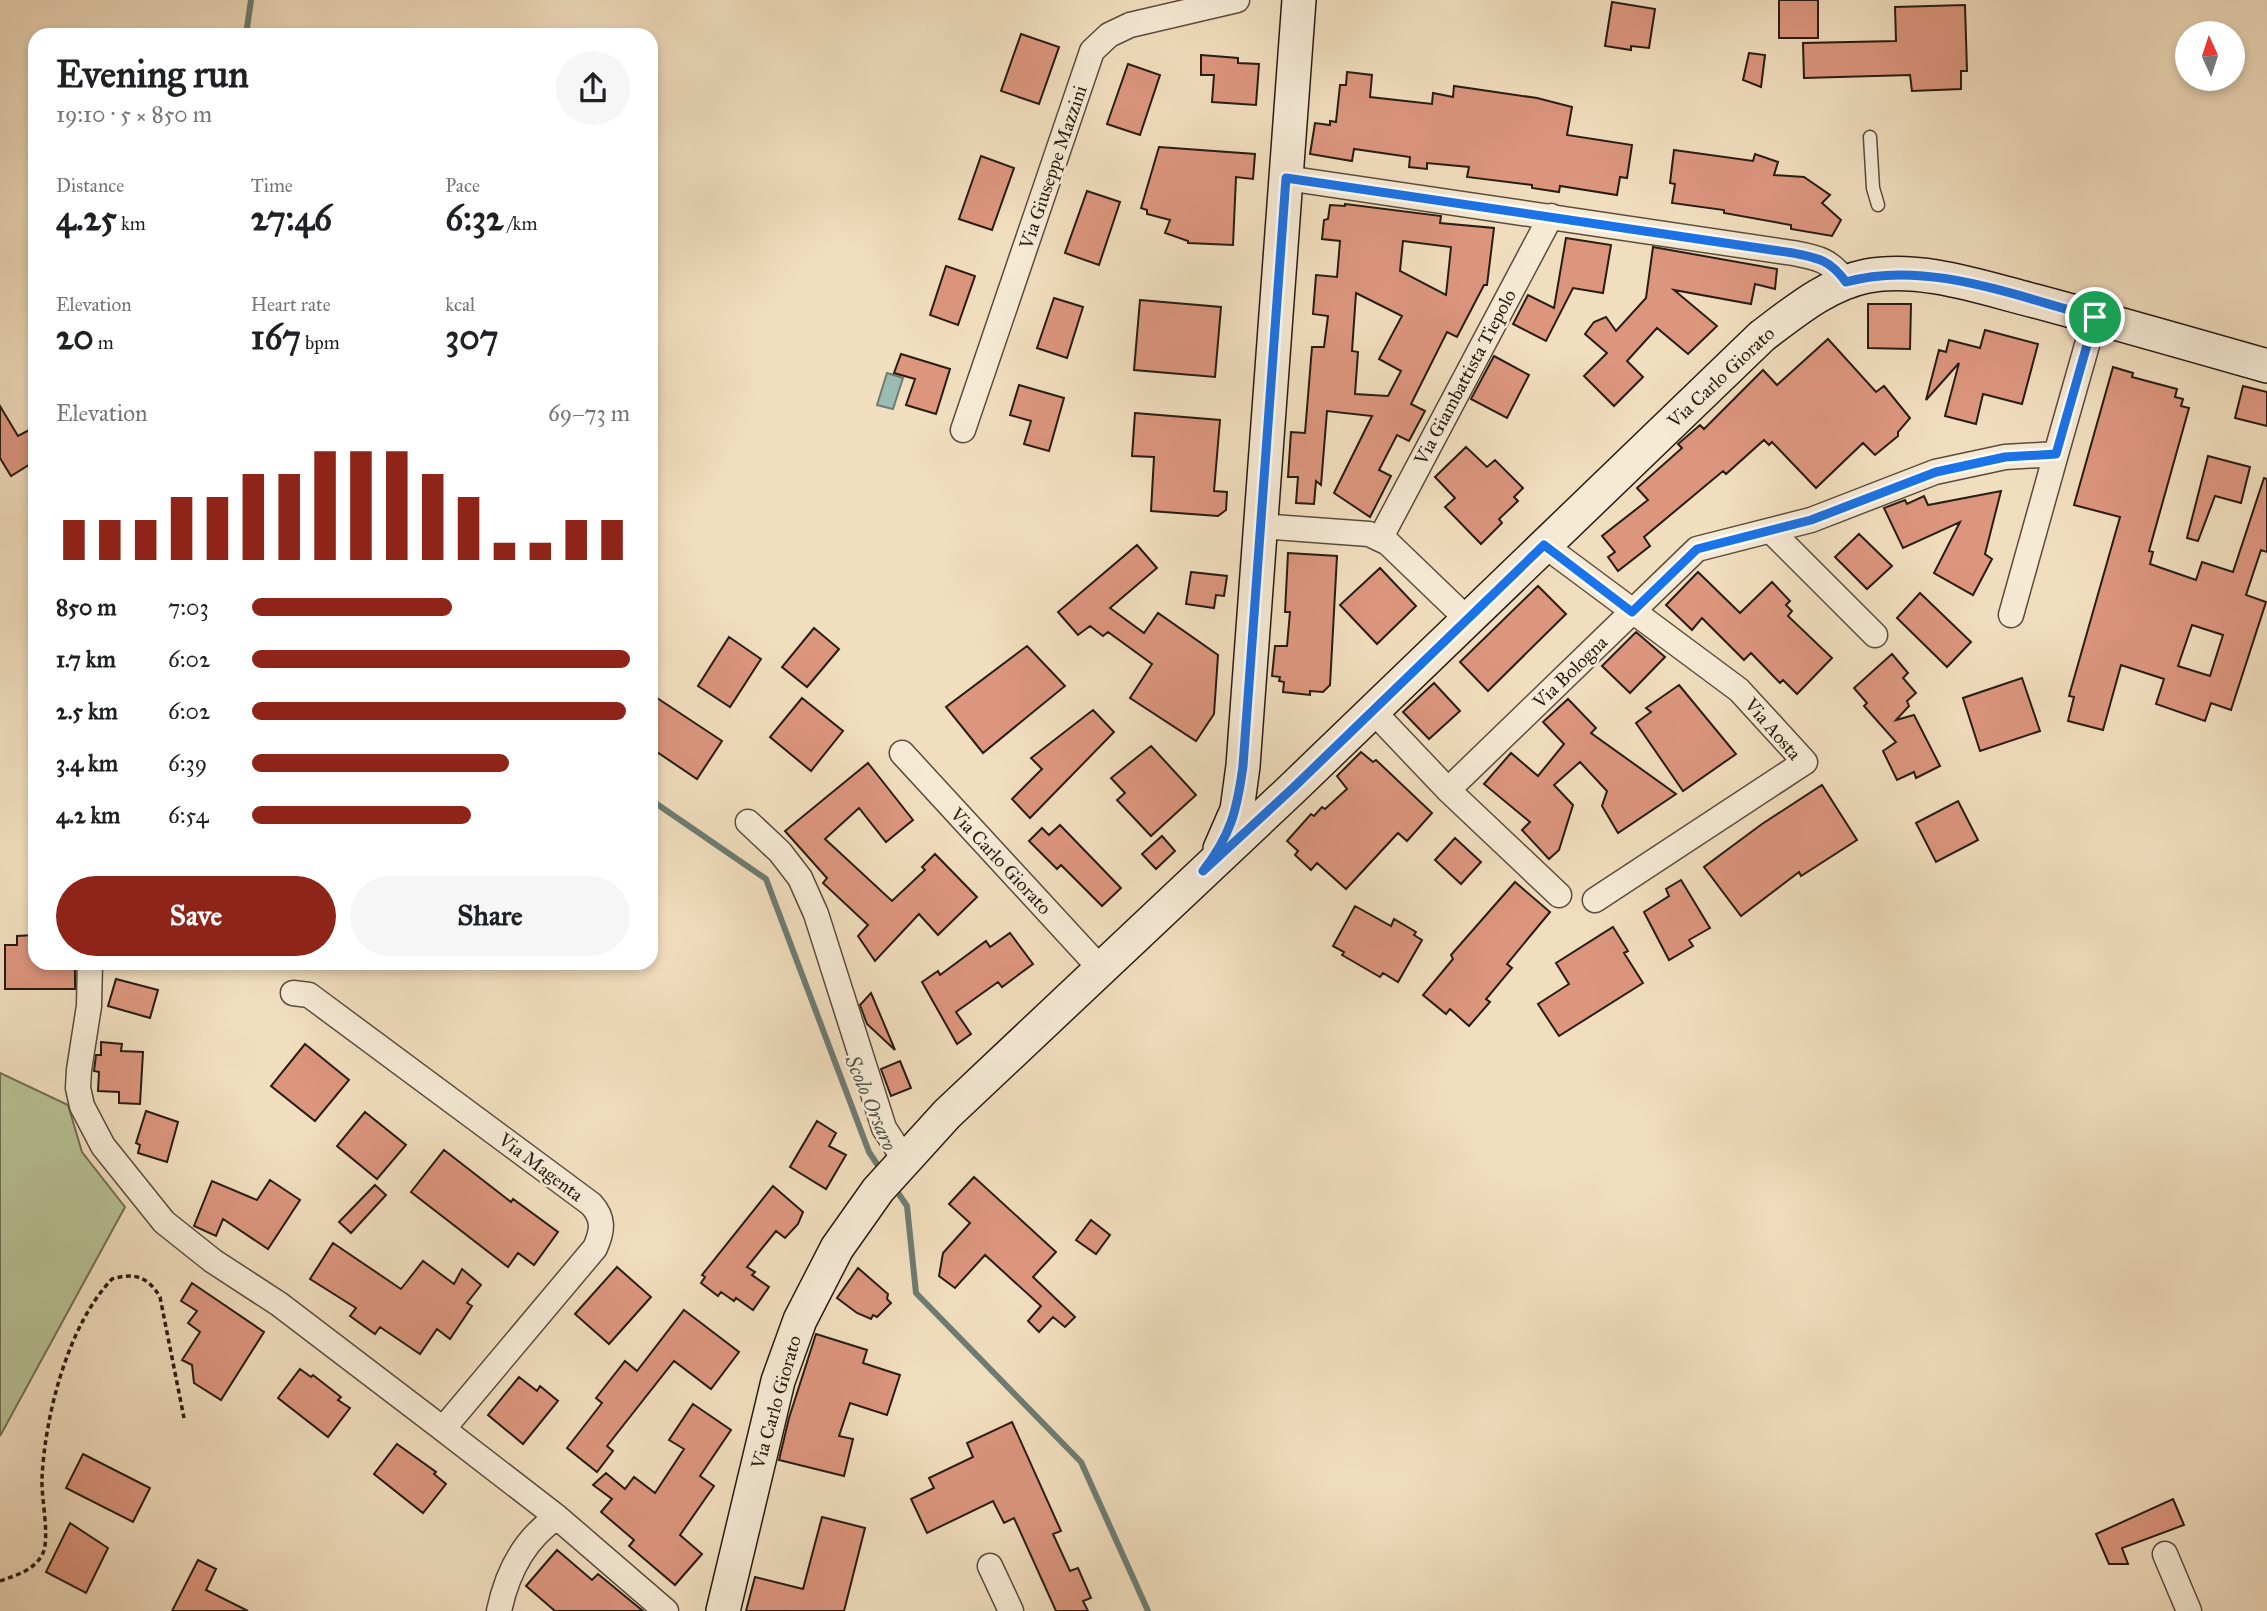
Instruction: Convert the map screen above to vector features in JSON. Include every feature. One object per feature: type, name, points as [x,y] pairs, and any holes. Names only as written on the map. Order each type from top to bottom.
[{"type":"street","name":"Via Giuseppe Mazzini","points":[[963,430],[1092,51],[1109,35],[1130,25],[1237,0]]},
{"type":"street","points":[[1203,871],[1227,837],[1237,810],[1243,766],[1298,15]]},
{"type":"street","points":[[1286,178],[1822,259],[1837,270],[1846,282]]},
{"type":"street","name":"Via Giambattista Tiepolo","points":[[1380,538],[1551,216]]},
{"type":"street","name":"Via Carlo Giorato","points":[[723,1611],[775,1393],[800,1320],[836,1248],[893,1172],[1100,968],[1294,787],[1762,337],[1812,299],[1846,282],[1879,275],[1918,276],[1970,284],[2267,366]]},
{"type":"street","points":[[2011,615],[2095,317]]},
{"type":"street","name":"Via Bologna","points":[[1448,790],[1697,549],[1811,520],[1936,472],[2005,457],[2056,454]]},
{"type":"street","points":[[1261,526],[1356,532],[1380,538],[1467,619]]},
{"type":"street","points":[[1771,531],[1875,635]]},
{"type":"street","name":"Via Aosta","points":[[1544,545],[1739,690],[1805,762],[1595,900]]},
{"type":"street","points":[[1373,711],[1448,790],[1559,895]]},
{"type":"street","name":"Via Carlo Giorato","points":[[902,753],[1100,968]]},
{"type":"street","points":[[1243,766],[1248,777],[1261,786],[1282,789],[1294,787]]},
{"type":"street","name":"Via Carlo Giorato","points":[[1237,810],[1271,800],[1294,787]]},
{"type":"street","points":[[748,822],[780,852],[800,877],[828,951],[884,1128],[893,1172]]},
{"type":"street","points":[[90,970],[89,1006],[78,1088],[82,1106],[103,1146],[164,1222],[213,1261],[279,1304],[557,1517],[666,1611]]},
{"type":"street","name":"Via Magenta","points":[[293,993],[309,995],[591,1203],[599,1213],[602,1222],[601,1235],[595,1248],[443,1429]]},
{"type":"street","points":[[499,1611],[508,1576],[516,1562],[530,1542],[557,1517]]},
{"type":"street","points":[[2165,1554],[2189,1611]]},
{"type":"street","points":[[990,1566],[1011,1611]]},
{"type":"lane","points":[[1870,137],[1873,188],[1878,205]]},
{"type":"path","points":[[0,1581],[28,1570],[39,1561],[45,1549],[41,1478],[61,1367],[83,1322],[112,1279],[124,1275],[143,1277],[153,1285],[160,1297],[184,1418]]},
{"type":"green space","points":[[0,1073],[68,1105],[82,1152],[125,1207],[0,1436]]},
{"type":"water","points":[[887,373],[903,378],[893,409],[877,405]]},
{"type":"building","points":[[1779,0],[1818,0],[1818,38],[1779,38]]},
{"type":"building","points":[[1612,2],[1655,9],[1649,48],[1631,46],[1631,50],[1605,46]]},
{"type":"building","points":[[1965,5],[1967,71],[1961,71],[1961,89],[1912,91],[1910,75],[1804,78],[1803,43],[1896,41],[1895,7]]},
{"type":"building","points":[[1021,34],[1059,47],[1039,104],[1001,91]]},
{"type":"building","points":[[1749,53],[1765,55],[1761,87],[1743,80]]},
{"type":"building","points":[[1201,55],[1238,58],[1238,63],[1259,64],[1256,105],[1212,102],[1214,75],[1201,75]]},
{"type":"building","points":[[1128,64],[1160,75],[1140,135],[1107,124]]},
{"type":"building","points":[[1347,72],[1372,75],[1370,97],[1432,104],[1433,93],[1453,97],[1454,86],[1537,98],[1572,107],[1567,135],[1632,145],[1627,178],[1620,177],[1617,195],[1560,186],[1559,192],[1532,188],[1532,185],[1467,177],[1469,167],[1427,163],[1427,169],[1409,167],[1410,157],[1354,149],[1352,161],[1310,154],[1315,123],[1330,125],[1330,121],[1336,122],[1340,85],[1346,85]]},
{"type":"building","points":[[1159,147],[1255,154],[1253,179],[1236,177],[1233,245],[1188,243],[1165,233],[1170,220],[1147,214],[1147,210],[1141,208]]},
{"type":"building","points":[[1674,150],[1753,161],[1755,154],[1778,162],[1774,175],[1804,177],[1830,195],[1822,203],[1841,220],[1832,236],[1791,229],[1791,225],[1724,213],[1724,210],[1672,203],[1675,184],[1670,183]]},
{"type":"building","points":[[981,156],[1014,168],[992,230],[959,219]]},
{"type":"building","points":[[1087,191],[1120,202],[1099,265],[1065,253]]},
{"type":"building","points":[[1330,205],[1441,216],[1440,223],[1494,228],[1487,285],[1484,285],[1457,337],[1447,332],[1411,404],[1425,411],[1409,441],[1397,435],[1379,470],[1391,476],[1370,517],[1334,493],[1372,416],[1327,411],[1321,485],[1316,481],[1314,504],[1296,503],[1298,477],[1288,477],[1291,432],[1305,433],[1312,347],[1324,347],[1328,316],[1313,314],[1316,275],[1337,277],[1340,241],[1322,239],[1324,220],[1328,219]],"holes":[[[1403,241],[1451,247],[1446,295],[1400,271]],[[1356,293],[1402,316],[1379,359],[1401,371],[1388,396],[1355,394],[1358,352],[1352,351]]]},
{"type":"building","points":[[1566,238],[1611,245],[1603,293],[1573,288],[1546,341],[1513,324],[1528,295],[1554,308]]},
{"type":"building","points":[[1653,247],[1777,269],[1775,289],[1755,284],[1751,304],[1674,290],[1717,326],[1688,354],[1657,328],[1627,361],[1643,377],[1614,406],[1584,376],[1607,353],[1585,334],[1594,322],[1606,317],[1616,331],[1646,298]]},
{"type":"building","points":[[946,266],[975,276],[958,325],[930,315]]},
{"type":"building","points":[[1054,298],[1083,307],[1067,358],[1037,348]]},
{"type":"building","points":[[1140,300],[1221,307],[1215,377],[1134,370]]},
{"type":"building","points":[[1868,304],[1911,304],[1910,349],[1868,348]]},
{"type":"building","points":[[1985,330],[2038,344],[2022,404],[1983,394],[1976,424],[1945,416],[1959,363],[1926,400],[1939,350],[1946,352],[1949,340],[1980,348]]},
{"type":"building","points":[[1828,339],[1876,392],[1884,386],[1910,418],[1898,432],[1898,436],[1875,455],[1863,443],[1816,488],[1772,442],[1769,445],[1764,440],[1726,474],[1723,471],[1644,537],[1650,546],[1618,571],[1608,557],[1615,552],[1602,536],[1648,500],[1637,488],[1682,448],[1678,444],[1700,425],[1704,429],[1763,370],[1777,385]]},
{"type":"building","points":[[901,354],[950,369],[936,414],[906,405],[915,379],[894,373]]},
{"type":"building","points":[[1494,356],[1529,375],[1507,418],[1471,399]]},
{"type":"building","points":[[2113,367],[2133,373],[2132,377],[2177,389],[2175,397],[2183,399],[2181,406],[2189,408],[2149,551],[2153,552],[2150,564],[2196,580],[2202,562],[2233,572],[2264,478],[2267,479],[2267,552],[2261,550],[2246,595],[2266,602],[2231,710],[2211,703],[2205,721],[2156,704],[2164,679],[2121,665],[2103,730],[2068,721],[2074,697],[2069,696],[2120,517],[2074,505]],"holes":[[[2192,625],[2223,635],[2210,676],[2178,666]]]},
{"type":"building","points":[[1019,385],[1064,398],[1049,451],[1024,444],[1031,421],[1010,415]]},
{"type":"building","points":[[2243,386],[2267,392],[2267,426],[2235,418]]},
{"type":"building","points":[[0,406],[18,436],[28,431],[28,465],[11,476],[0,458]]},
{"type":"building","points":[[1135,413],[1220,420],[1214,491],[1227,492],[1226,510],[1218,516],[1151,511],[1154,457],[1132,456]]},
{"type":"building","points":[[1466,447],[1487,467],[1495,460],[1523,488],[1514,497],[1518,501],[1499,519],[1502,523],[1481,544],[1445,507],[1455,498],[1435,477]]},
{"type":"building","points":[[2208,456],[2250,467],[2241,503],[2215,496],[2198,541],[2187,538]]},
{"type":"building","points":[[2001,491],[1985,554],[1992,559],[1973,595],[1934,573],[1960,522],[1903,548],[1884,508],[1905,500],[1907,504],[1924,496],[1928,505]]},
{"type":"building","points":[[1859,534],[1892,566],[1867,589],[1835,557]]},
{"type":"building","points":[[1137,545],[1157,568],[1110,608],[1144,633],[1158,613],[1218,655],[1214,714],[1196,741],[1130,698],[1152,664],[1108,632],[1103,636],[1090,626],[1078,635],[1058,612]]},
{"type":"building","points":[[1288,553],[1337,556],[1330,685],[1323,692],[1310,691],[1310,695],[1283,692],[1284,682],[1279,681],[1280,677],[1272,676],[1275,646],[1287,646],[1290,612],[1285,612]]},
{"type":"building","points":[[1380,568],[1416,606],[1377,644],[1340,605]]},
{"type":"building","points":[[1191,572],[1227,576],[1224,596],[1216,595],[1214,608],[1186,604]]},
{"type":"building","points":[[1698,572],[1740,613],[1772,582],[1790,601],[1786,605],[1792,611],[1788,616],[1832,658],[1797,694],[1783,680],[1780,683],[1751,653],[1744,660],[1702,618],[1692,630],[1666,605]]},
{"type":"building","points":[[1538,586],[1566,614],[1488,691],[1460,662]]},
{"type":"building","points":[[1920,593],[1971,642],[1947,667],[1897,618]]},
{"type":"building","points":[[814,628],[839,649],[807,687],[782,667]]},
{"type":"building","points":[[1636,632],[1665,657],[1630,693],[1602,666]]},
{"type":"building","points":[[729,637],[761,659],[730,707],[698,686]]},
{"type":"building","points":[[1027,646],[1065,686],[983,753],[946,707]]},
{"type":"building","points":[[1892,654],[1908,673],[1903,678],[1916,693],[1907,701],[1909,706],[1896,720],[1914,715],[1940,766],[1916,778],[1914,772],[1897,780],[1883,751],[1896,742],[1864,706],[1867,703],[1854,688]]},
{"type":"building","points":[[2022,678],[2040,731],[1980,751],[1963,698]]},
{"type":"building","points":[[1434,683],[1460,711],[1429,739],[1403,712]]},
{"type":"building","points":[[1679,685],[1736,754],[1683,791],[1636,723],[1651,712],[1646,708]]},
{"type":"building","points":[[802,698],[843,731],[811,771],[770,737]]},
{"type":"building","points":[[658,699],[722,741],[697,779],[658,753]]},
{"type":"building","points":[[1568,699],[1596,728],[1591,733],[1676,794],[1618,833],[1602,806],[1607,791],[1580,762],[1554,785],[1573,805],[1559,850],[1549,859],[1522,830],[1530,822],[1484,784],[1511,753],[1538,776],[1564,744],[1543,722]]},
{"type":"building","points":[[1093,710],[1114,732],[1030,818],[1012,799],[1042,769],[1031,758]]},
{"type":"building","points":[[1151,746],[1196,795],[1151,836],[1117,800],[1125,793],[1111,778]]},
{"type":"building","points":[[1361,752],[1373,762],[1376,760],[1432,813],[1407,841],[1398,833],[1346,889],[1317,863],[1311,870],[1295,855],[1298,851],[1287,841],[1311,814],[1314,816],[1322,807],[1325,809],[1347,789],[1337,776]]},
{"type":"building","points":[[868,763],[913,820],[886,842],[859,808],[825,839],[892,901],[925,870],[922,867],[935,854],[977,897],[938,935],[919,914],[875,961],[858,936],[868,925],[823,883],[827,878],[785,831]]},
{"type":"building","points":[[1822,785],[1857,840],[1801,876],[1799,872],[1741,916],[1704,867],[1762,824]]},
{"type":"building","points":[[1958,801],[1978,840],[1936,862],[1916,823]]},
{"type":"building","points":[[1060,825],[1121,888],[1102,906],[1061,865],[1057,869],[1029,841],[1042,828],[1049,835]]},
{"type":"building","points":[[1162,836],[1175,851],[1156,869],[1142,854]]},
{"type":"building","points":[[1455,838],[1481,862],[1461,884],[1435,860]]},
{"type":"building","points":[[1681,880],[1710,928],[1689,940],[1693,946],[1669,960],[1644,912],[1669,896],[1666,889]]},
{"type":"building","points":[[1515,882],[1550,912],[1507,964],[1512,968],[1486,999],[1490,1002],[1469,1026],[1450,1009],[1446,1014],[1423,995],[1453,959],[1451,955]]},
{"type":"building","points":[[1355,906],[1391,926],[1394,919],[1416,932],[1414,935],[1422,940],[1398,982],[1383,973],[1380,977],[1342,955],[1344,952],[1333,946]]},
{"type":"building","points":[[1613,927],[1628,951],[1624,953],[1643,983],[1559,1036],[1538,1004],[1569,984],[1556,963]]},
{"type":"building","points":[[1010,933],[1033,964],[1002,987],[998,982],[956,1012],[971,1034],[957,1044],[922,982],[938,971],[940,975],[986,941],[990,947]]},
{"type":"building","points":[[28,935],[28,970],[75,970],[75,989],[5,989],[5,945],[17,945],[17,936]]},
{"type":"building","points":[[116,979],[158,990],[150,1018],[108,1006]]},
{"type":"building","points":[[871,993],[895,1050],[867,1024],[860,1005]]},
{"type":"building","points":[[101,1042],[122,1044],[121,1051],[143,1052],[140,1104],[119,1103],[119,1092],[98,1091],[99,1072],[94,1071],[96,1055],[101,1055]]},
{"type":"building","points":[[305,1044],[349,1080],[315,1121],[271,1086]]},
{"type":"building","points":[[900,1061],[911,1088],[891,1096],[881,1069]]},
{"type":"building","points":[[146,1111],[178,1122],[167,1162],[138,1153],[140,1145],[136,1143]]},
{"type":"building","points":[[365,1112],[406,1145],[377,1179],[337,1146]]},
{"type":"building","points":[[817,1121],[836,1133],[829,1146],[846,1155],[826,1189],[790,1167]]},
{"type":"building","points":[[444,1150],[511,1202],[513,1199],[558,1232],[534,1265],[518,1253],[508,1267],[411,1192]]},
{"type":"building","points":[[974,1177],[1056,1252],[1033,1277],[1075,1317],[1065,1327],[1053,1317],[1039,1332],[1028,1321],[1041,1306],[985,1255],[955,1288],[939,1276],[943,1253],[970,1223],[949,1204]]},
{"type":"building","points":[[270,1180],[300,1200],[268,1249],[223,1219],[216,1236],[194,1226],[212,1181],[257,1200]]},
{"type":"building","points":[[375,1185],[386,1195],[351,1233],[339,1222]]},
{"type":"building","points":[[773,1186],[803,1212],[798,1224],[785,1238],[776,1231],[747,1267],[755,1272],[752,1275],[769,1287],[753,1310],[736,1298],[734,1301],[721,1292],[718,1296],[701,1283],[705,1277],[702,1275]]},
{"type":"building","points":[[1091,1220],[1110,1235],[1096,1254],[1076,1240]]},
{"type":"building","points":[[333,1243],[401,1289],[423,1261],[454,1284],[462,1269],[481,1285],[467,1303],[472,1306],[450,1339],[437,1329],[420,1354],[380,1327],[375,1334],[350,1316],[356,1308],[310,1279]]},
{"type":"building","points":[[617,1267],[651,1297],[609,1344],[575,1314]]},
{"type":"building","points":[[858,1268],[888,1294],[887,1299],[891,1303],[877,1317],[873,1315],[871,1319],[857,1313],[837,1298]]},
{"type":"building","points":[[192,1283],[264,1332],[221,1400],[194,1383],[192,1365],[182,1360],[200,1332],[188,1323],[197,1311],[181,1301]]},
{"type":"building","points":[[684,1310],[739,1352],[711,1389],[674,1361],[607,1446],[613,1451],[597,1472],[567,1448],[602,1403],[596,1398],[625,1361],[637,1371]]},
{"type":"building","points":[[816,1334],[867,1350],[863,1363],[900,1375],[887,1415],[850,1403],[839,1436],[853,1439],[844,1476],[779,1460],[789,1418]]},
{"type":"building","points":[[300,1369],[311,1377],[313,1375],[341,1397],[338,1400],[350,1408],[328,1437],[278,1398]]},
{"type":"building","points":[[519,1377],[537,1391],[540,1386],[558,1401],[523,1444],[488,1415]]},
{"type":"building","points":[[693,1404],[731,1430],[700,1476],[714,1486],[680,1535],[702,1554],[675,1585],[629,1546],[634,1540],[601,1512],[612,1499],[593,1485],[606,1473],[625,1489],[634,1477],[655,1493],[684,1449],[669,1440]]},
{"type":"building","points":[[1012,1422],[1061,1531],[1053,1534],[1070,1571],[1078,1568],[1091,1598],[1083,1601],[1088,1611],[1056,1611],[1014,1518],[1004,1523],[993,1501],[927,1533],[911,1499],[934,1488],[929,1478],[973,1457],[967,1443]]},
{"type":"building","points":[[397,1444],[436,1472],[434,1474],[446,1484],[423,1513],[374,1474]]},
{"type":"building","points":[[83,1454],[150,1488],[133,1522],[66,1488]]},
{"type":"building","points":[[2173,1499],[2184,1525],[2122,1548],[2128,1564],[2109,1564],[2096,1534]]},
{"type":"building","points":[[822,1517],[865,1528],[844,1611],[746,1611],[755,1577],[803,1589]]},
{"type":"building","points":[[70,1523],[108,1548],[86,1593],[46,1572]]},
{"type":"building","points":[[557,1550],[592,1580],[598,1574],[643,1611],[555,1611],[526,1586]]},
{"type":"building","points":[[198,1560],[216,1569],[206,1590],[248,1611],[172,1611]]},
{"type":"waterway","name":"Scolo Orsaro","points":[[247,28],[251,0]]},
{"type":"waterway","name":"Scolo Orsaro","points":[[658,805],[766,879],[869,1152],[881,1170]]},
{"type":"waterway","name":"Scolo Orsaro","points":[[894,1187],[907,1206],[916,1293],[1081,1462],[1148,1611]]},
{"type":"route","points":[[1286,178],[1793,253],[1822,259],[1837,270],[1846,282],[1879,275],[1918,276],[1970,284],[2095,317],[2056,454],[2005,457],[1936,472],[1811,520],[1697,549],[1632,612],[1544,545],[1294,787],[1203,871],[1227,837],[1232,824],[1237,810],[1243,766],[1286,178]]}]
